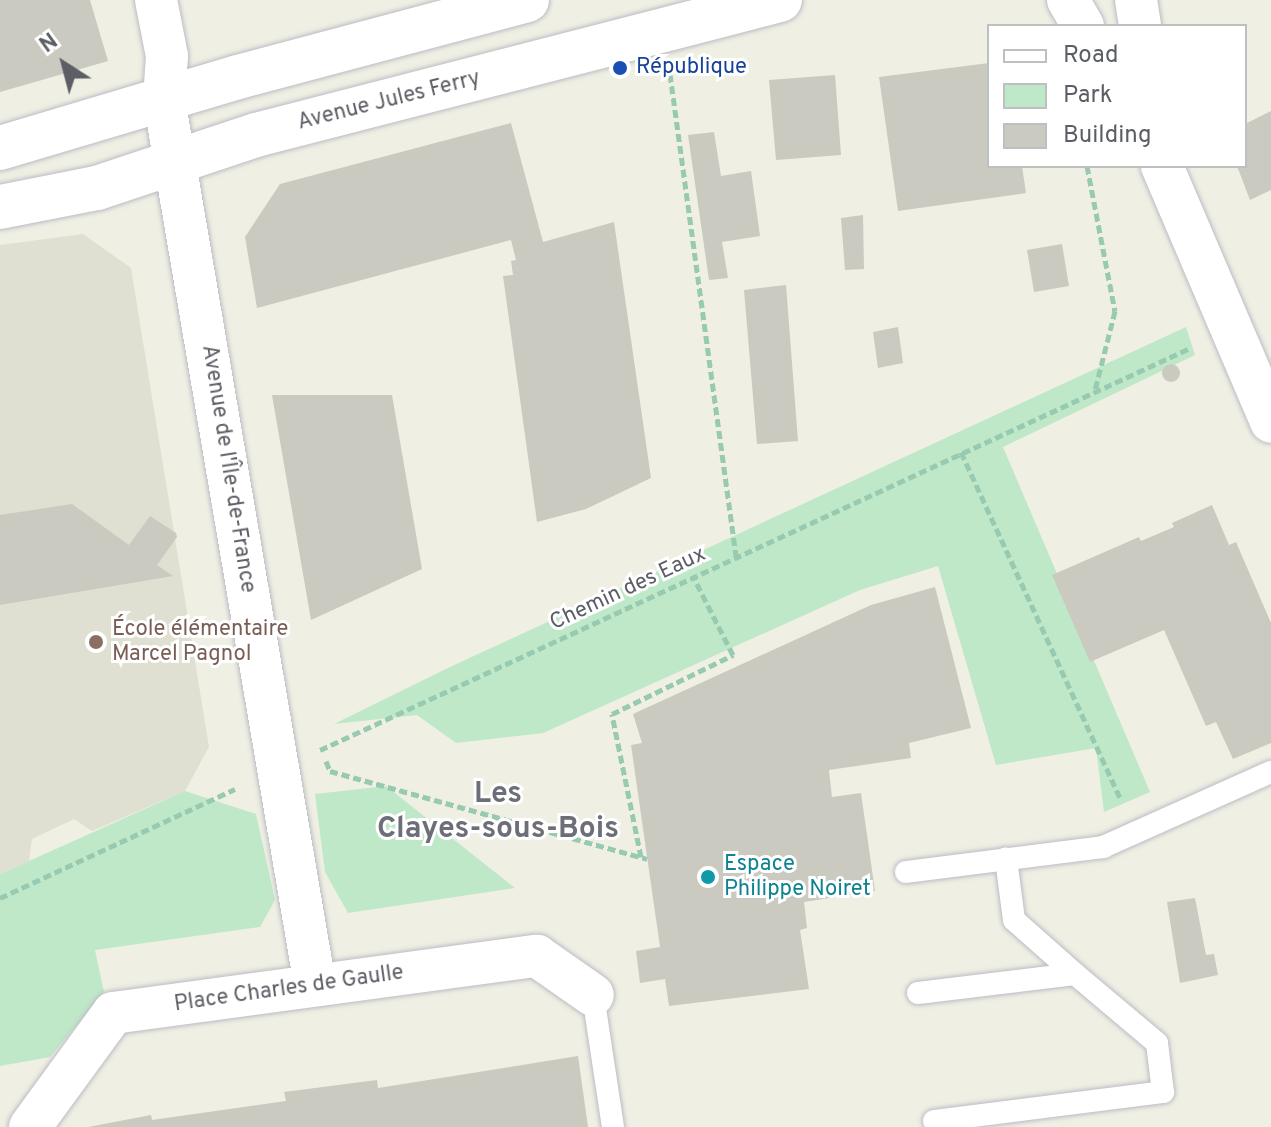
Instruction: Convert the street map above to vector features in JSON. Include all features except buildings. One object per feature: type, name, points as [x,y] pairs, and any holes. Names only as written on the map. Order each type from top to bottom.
[{"type":"street","name":"Avenue de l'Île-de-France","points":[[156,0],[167,56],[164,99],[315,985]]},
{"type":"street","points":[[0,148],[164,99],[527,0]]},
{"type":"street","name":"Avenue Jules Ferry","points":[[0,207],[97,188],[177,164],[256,135],[780,0]]},
{"type":"street","points":[[1068,0],[1082,24]]},
{"type":"street","points":[[1136,0],[1140,24]]},
{"type":"street","points":[[1163,168],[1271,422]]},
{"type":"street","name":"Place Charles de Gaulle","points":[[31,1127],[113,1013],[537,956],[593,995]]},
{"type":"lane","points":[[906,872],[1103,847],[1271,772]]},
{"type":"lane","points":[[934,1121],[1163,1092],[1157,1043],[1014,920],[1006,859]]},
{"type":"lane","points":[[918,993],[1075,974]]},
{"type":"lane","points":[[593,995],[613,1127]]},
{"type":"path","points":[[668,61],[736,556]]},
{"type":"path","points":[[1087,168],[1115,311],[1095,391]]},
{"type":"path","name":"Chemin des Eaux","points":[[0,898],[1232,328]]},
{"type":"path","points":[[961,452],[1127,813]]},
{"type":"path","points":[[321,749],[330,771],[644,858],[612,714],[733,655],[693,576]]},
{"type":"shaded area","name":"École élémentaire Marcel Pagnol","points":[[83,234],[131,268],[209,747],[185,791],[92,831],[74,819],[32,839],[29,861],[0,874],[0,245]]},
{"type":"green space","points":[[1186,327],[1195,355],[1003,447],[1150,792],[1104,812],[1096,748],[996,765],[938,566],[860,590],[543,733],[456,743],[417,715],[334,724],[450,667]]},
{"type":"green space","points":[[386,786],[515,888],[348,913],[325,872],[315,794]]},
{"type":"green space","points":[[185,791],[256,814],[275,900],[260,927],[95,950],[104,992],[50,1057],[0,1066],[0,874]]},
{"type":"place","name":"République","points":[[620,68]]},
{"type":"place","name":"École élémentaire Marcel Pagnol","points":[[96,642]]},
{"type":"place","name":"Espace Philippe Noiret","points":[[708,877]]},
{"type":"district","name":"Les Clayes-sous-Bois","points":[[498,812]]}]
